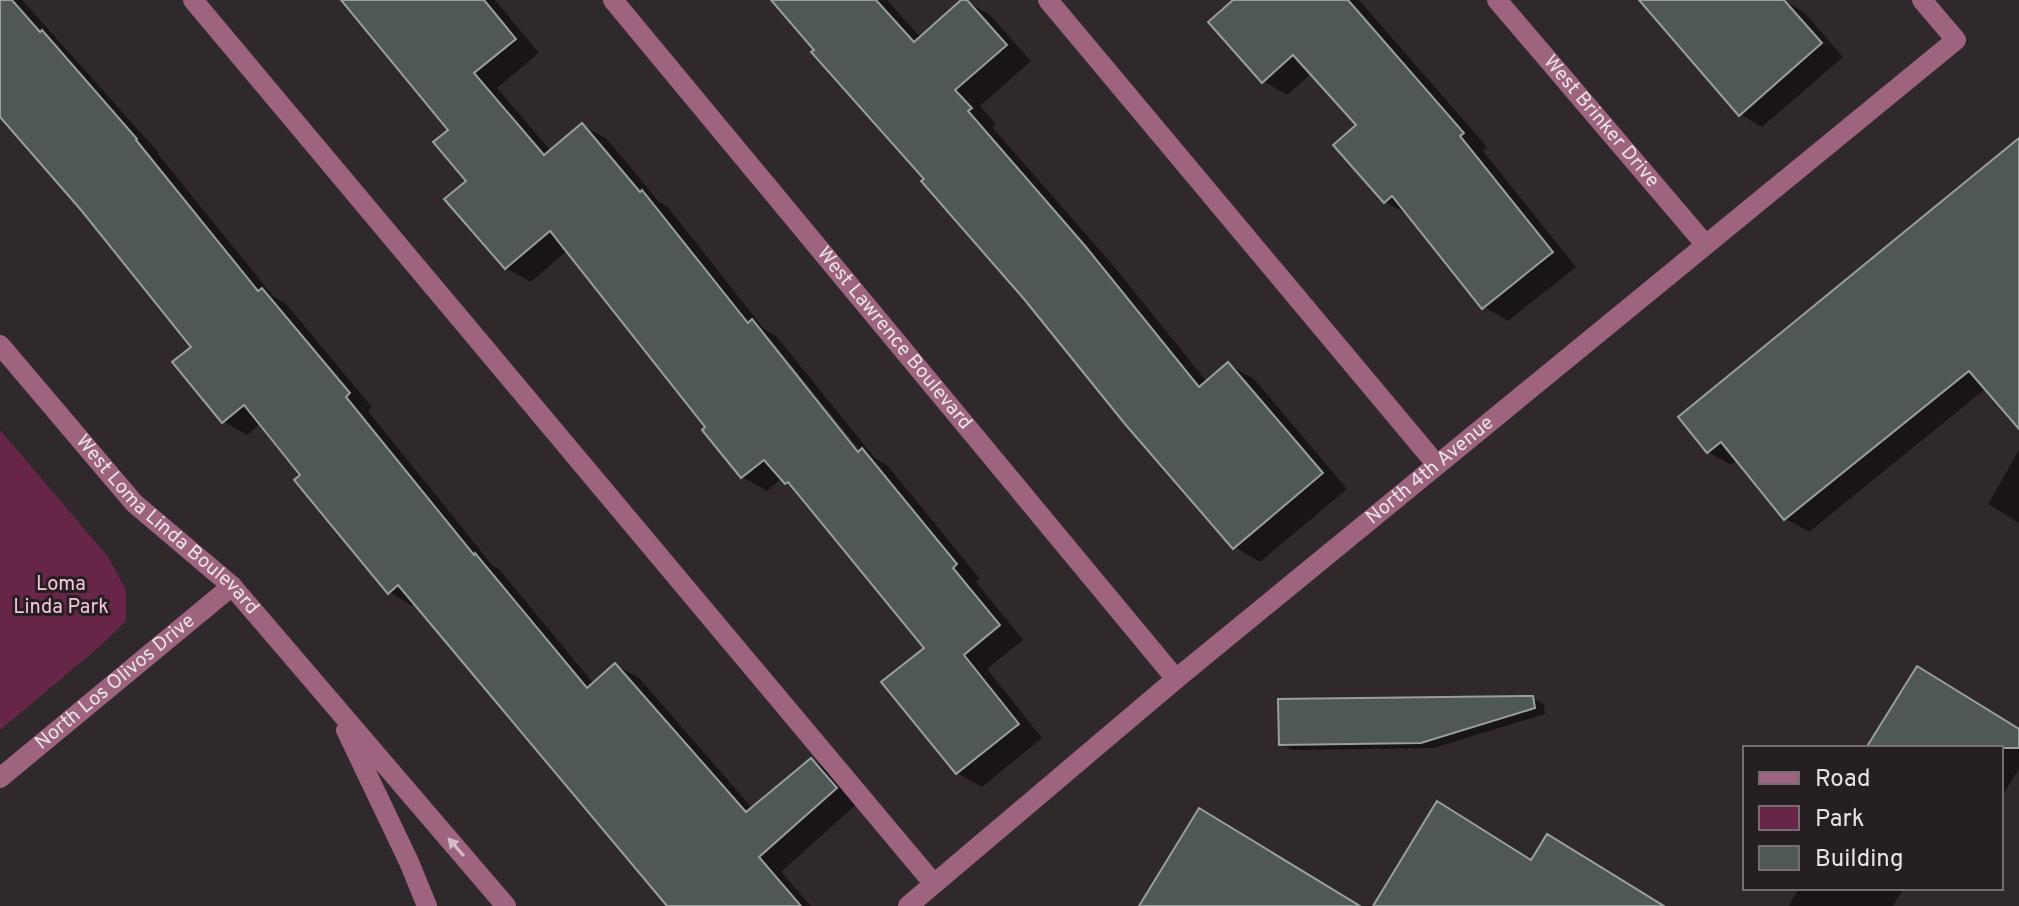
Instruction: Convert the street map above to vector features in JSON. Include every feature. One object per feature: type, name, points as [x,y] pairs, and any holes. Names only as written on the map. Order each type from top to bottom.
[{"type":"street","points":[[193,0],[934,884]]},
{"type":"street","name":"West Lawrence Boulevard","points":[[613,0],[1176,679]]},
{"type":"street","points":[[1048,0],[1437,465]]},
{"type":"street","name":"West Brinker Drive","points":[[1497,0],[1705,244]]},
{"type":"street","name":"North 4th Avenue","points":[[908,906],[1176,679],[1956,40],[1922,0]]},
{"type":"street","name":"West Loma Linda Boulevard","points":[[0,345],[134,503],[232,586],[506,906]]},
{"type":"street","name":"North Los Olivos Drive","points":[[0,778],[232,586]]},
{"type":"street","name":"West Loma Linda Boulevard","points":[[334,705],[427,906]]},
{"type":"green space","name":"Loma Linda Park","points":[[0,430],[109,558],[126,590],[126,621],[0,730]]},
{"type":"building","points":[[0,0],[12,0],[40,32],[42,30],[137,139],[258,291],[262,288],[350,393],[346,397],[587,688],[615,663],[746,812],[811,758],[837,788],[759,857],[801,906],[667,906],[398,585],[388,594],[294,480],[300,475],[244,405],[222,423],[172,362],[191,347],[81,210],[0,117]]},
{"type":"building","points":[[341,0],[484,0],[516,39],[474,73],[544,155],[582,123],[640,192],[642,190],[748,323],[752,319],[858,452],[862,448],[957,564],[953,568],[1000,625],[964,655],[1019,724],[956,774],[881,682],[924,648],[788,482],[785,484],[764,460],[741,478],[702,430],[705,427],[550,231],[505,269],[444,199],[466,181],[433,142],[448,130]]},
{"type":"building","points":[[771,0],[876,0],[914,42],[961,0],[967,0],[1007,45],[955,90],[972,108],[968,111],[1086,247],[1199,387],[1228,362],[1323,473],[1233,549],[921,181],[924,179],[811,52],[814,50]]},
{"type":"building","points":[[1233,0],[1348,0],[1464,133],[1460,136],[1553,252],[1482,309],[1392,196],[1384,203],[1333,145],[1356,125],[1293,55],[1262,83],[1208,22]]},
{"type":"building","points":[[1639,0],[1784,0],[1822,43],[1739,116]]},
{"type":"building","points":[[2019,138],[2019,429],[1969,371],[1784,520],[1721,442],[1707,453],[1678,417]]},
{"type":"building","points":[[1917,666],[2019,729],[2019,748],[1867,746]]},
{"type":"building","points":[[1533,696],[1535,708],[1421,743],[1279,745],[1278,699]]},
{"type":"building","points":[[1437,801],[1531,860],[1547,834],[1664,906],[1373,906]]},
{"type":"building","points":[[1199,808],[1360,906],[1139,906]]}]
